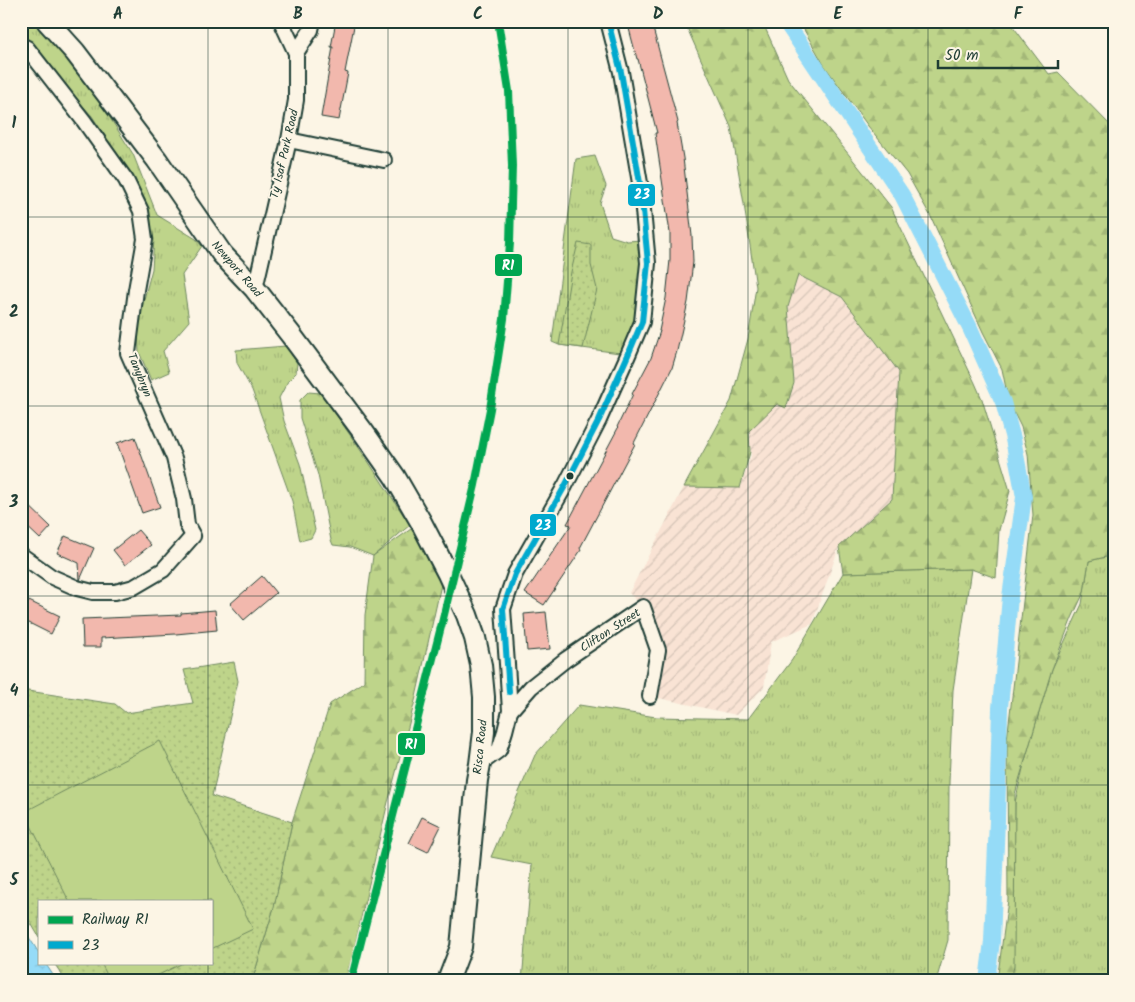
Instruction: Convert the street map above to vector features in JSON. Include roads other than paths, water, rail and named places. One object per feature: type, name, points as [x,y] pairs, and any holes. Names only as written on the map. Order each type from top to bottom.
[{"type":"main road","name":"Newport Road","points":[[48,21],[76,52],[151,152],[222,254],[254,289],[291,335],[364,433],[394,476],[421,522]]},
{"type":"main road","name":"Risca Road","points":[[421,522],[448,574],[476,638],[484,697],[484,732],[477,780],[461,947],[448,981]]},
{"type":"street","points":[[281,21],[296,53]]},
{"type":"street","points":[[296,53],[311,30],[313,21]]},
{"type":"street","points":[[480,764],[499,750],[510,711],[503,609],[515,574],[565,486],[599,420],[642,322],[648,263],[641,189],[621,72],[608,21]]},
{"type":"street","name":"Tanybryn","points":[[21,45],[27,48],[84,120],[126,180],[141,211],[144,239],[128,353],[174,458],[184,499],[187,525],[193,536],[163,570],[134,587],[115,592],[93,592],[77,588],[52,578],[21,555]]},
{"type":"street","name":"Ty Isaf Park Road","points":[[254,289],[289,140],[296,100],[296,53]]},
{"type":"street","points":[[289,140],[384,160]]},
{"type":"street","name":"Clifton Street","points":[[510,711],[531,687],[565,660],[643,606],[658,650],[650,696]]},
{"type":"water","points":[[21,925],[38,951],[38,964],[46,964],[57,981],[21,981]]},
{"type":"waterway","points":[[785,21],[902,195],[970,328],[1003,402],[1013,439],[1024,497],[1010,597],[1000,708],[992,941],[987,981]]},
{"type":"rail line","name":"R1","points":[[351,981],[475,485],[490,409],[504,319],[510,243],[512,166],[509,91],[498,21]]}]
